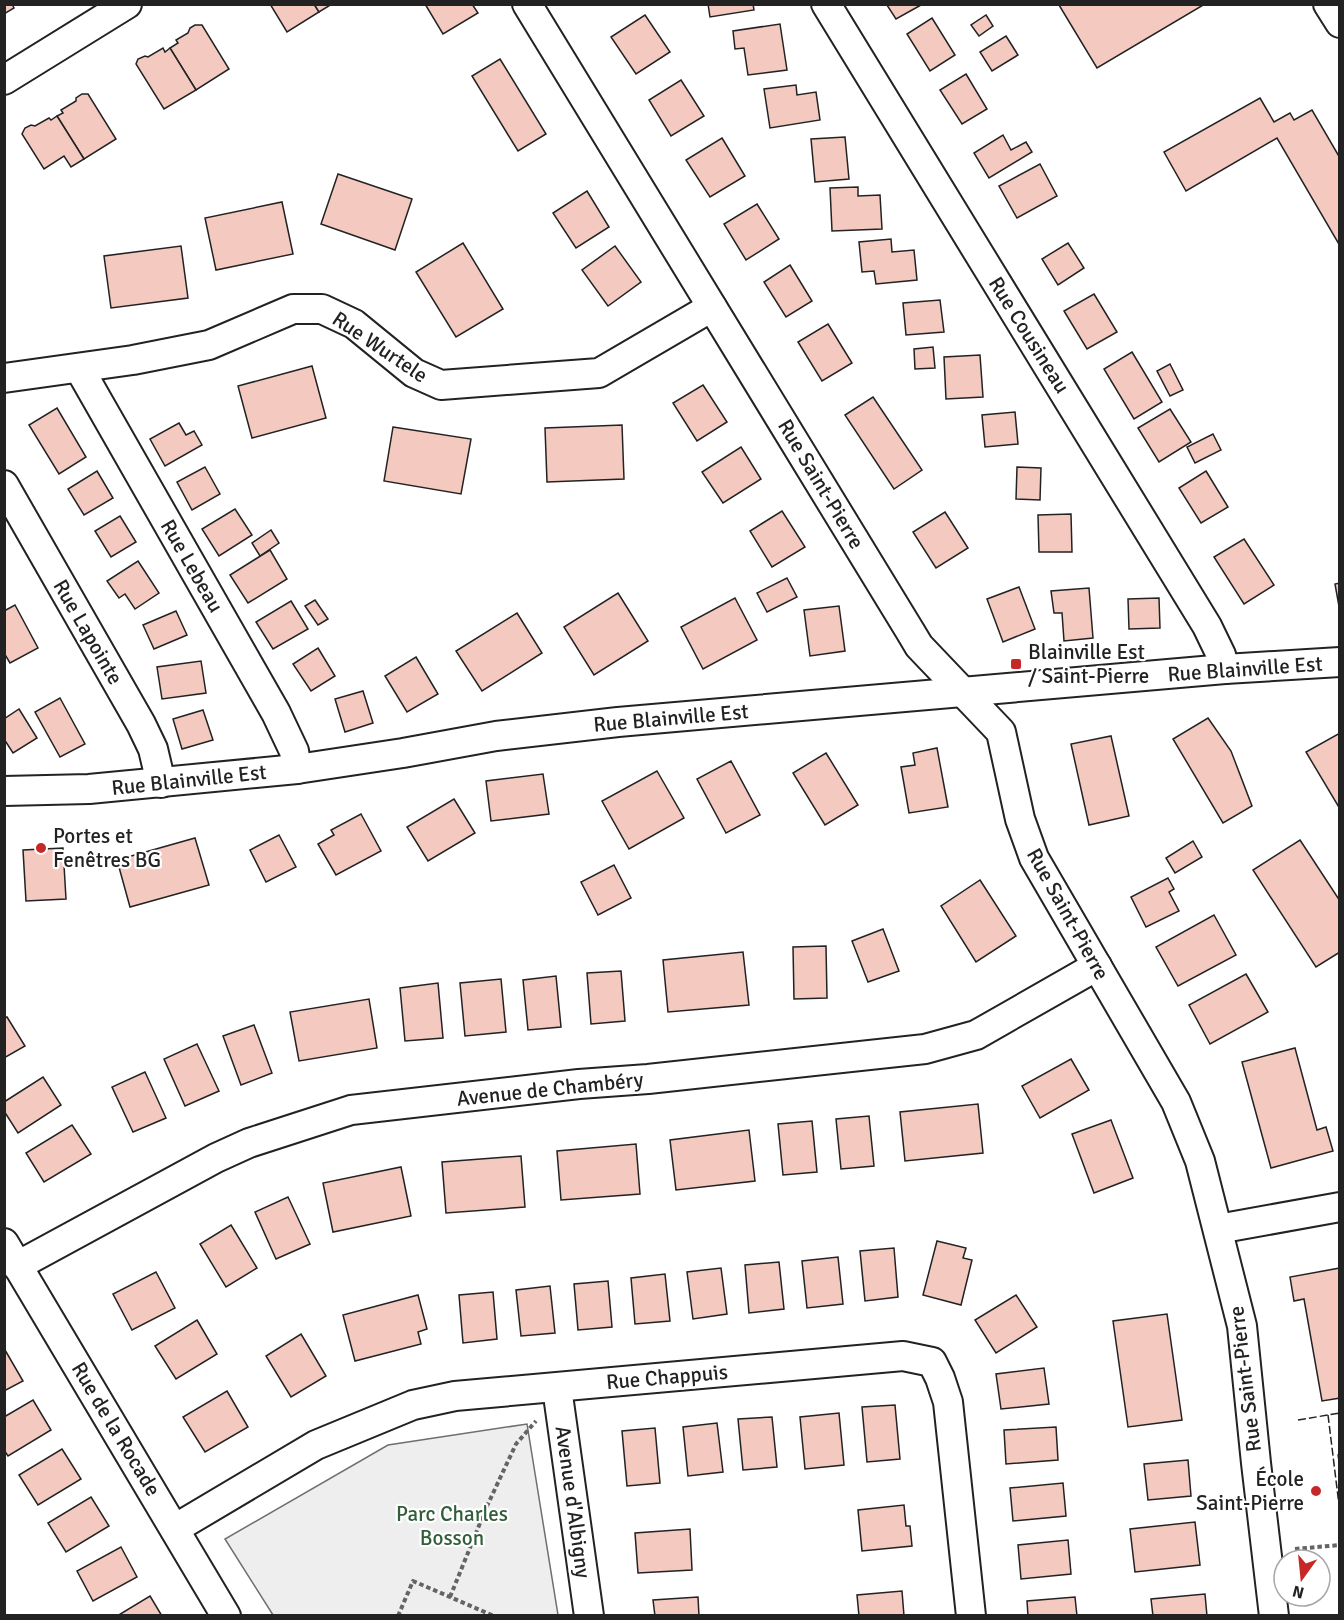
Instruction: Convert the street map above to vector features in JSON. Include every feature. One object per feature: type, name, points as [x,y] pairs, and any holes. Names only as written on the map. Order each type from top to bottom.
[{"type":"street","points":[[4,80],[127,4]]},
{"type":"street","name":"Rue Saint-Pierre","points":[[527,4],[919,646],[1001,732],[1026,839],[1042,872],[1176,1102],[1200,1161],[1242,1326],[1274,1616]]},
{"type":"street","name":"Rue Cousineau","points":[[826,4],[1207,626],[1225,669]]},
{"type":"street","points":[[1328,4],[1340,23]]},
{"type":"street","name":"Rue Wurtele","points":[[4,378],[133,360],[209,345],[293,309],[322,309],[354,324],[414,373],[441,385],[599,373],[712,307]]},
{"type":"street","name":"Rue Lebeau","points":[[79,368],[276,712],[294,751],[297,769]]},
{"type":"street","name":"Rue Lapointe","points":[[4,485],[141,724],[153,749],[161,783]]},
{"type":"street","name":"Rue Blainville Est","points":[[4,791],[89,789],[297,769],[496,736],[577,726],[1225,669],[1340,662]]},
{"type":"street","name":"Avenue de Chambéry","points":[[11,1255],[249,1143],[351,1110],[925,1049],[976,1035],[1097,966]]},
{"type":"street","points":[[1218,1228],[1340,1207]]},
{"type":"street","name":"Rue de la Rocade","points":[[11,1255],[176,1528],[226,1616]]},
{"type":"street","name":"Rue Chappuis","points":[[176,1528],[316,1445],[412,1405],[455,1396],[559,1400],[903,1356],[932,1362],[948,1402],[971,1616]]},
{"type":"street","name":"Avenue d'Albigny","points":[[559,1400],[589,1616]]},
{"type":"path","points":[[450,1597],[487,1506],[516,1444],[559,1400]]},
{"type":"path","points":[[1339,1454],[1340,1461]]},
{"type":"path","points":[[1306,1548],[1340,1545]]},
{"type":"path","points":[[398,1616],[413,1581],[494,1616]]},
{"type":"green space","name":"Parc Charles Bosson","points":[[527,1424],[558,1615],[273,1615],[225,1539],[388,1445]]},
{"type":"building","points":[[4,4],[12,4],[14,8],[4,14]]},
{"type":"building","points":[[270,4],[314,4],[319,12],[287,32]]},
{"type":"building","points":[[314,4],[332,4],[319,12]]},
{"type":"building","points":[[425,4],[472,4],[478,13],[443,34]]},
{"type":"building","points":[[708,4],[753,4],[754,10],[710,17]]},
{"type":"building","points":[[885,4],[921,4],[921,5],[896,19]]},
{"type":"building","points":[[1205,4],[1097,68],[1059,5]]},
{"type":"building","points":[[645,15],[670,52],[636,74],[611,37]]},
{"type":"building","points":[[986,15],[993,26],[979,36],[971,25]]},
{"type":"building","points":[[932,18],[955,55],[930,71],[907,34]]},
{"type":"building","points":[[780,24],[787,70],[748,75],[744,48],[735,49],[733,31]]},
{"type":"building","points":[[195,25],[202,25],[229,69],[196,90],[170,48],[178,43],[176,40],[188,33]]},
{"type":"building","points":[[1006,36],[1018,55],[992,71],[980,52]]},
{"type":"building","points":[[163,48],[165,52],[170,48],[196,90],[164,109],[136,64],[138,59],[148,57]]},
{"type":"building","points":[[500,59],[546,134],[518,151],[472,76]]},
{"type":"building","points":[[966,74],[987,109],[962,124],[940,90]]},
{"type":"building","points":[[681,80],[704,116],[671,136],[649,100]]},
{"type":"building","points":[[796,85],[797,95],[816,92],[820,120],[770,128],[764,89]]},
{"type":"building","points":[[82,94],[88,94],[116,139],[84,159],[57,116],[63,113],[61,110],[76,101],[76,98]]},
{"type":"building","points":[[1260,98],[1274,122],[1290,113],[1294,120],[1312,110],[1340,158],[1340,246],[1277,138],[1186,191],[1164,152]]},
{"type":"building","points":[[57,116],[84,159],[71,167],[64,156],[44,169],[22,134],[25,128]]},
{"type":"building","points":[[1003,135],[1011,150],[1026,142],[1032,152],[989,178],[974,153]]},
{"type":"building","points":[[845,137],[849,179],[815,182],[811,139]]},
{"type":"building","points":[[722,138],[745,176],[710,197],[686,160]]},
{"type":"building","points":[[1040,164],[1057,196],[1017,218],[999,186]]},
{"type":"building","points":[[338,174],[412,199],[395,250],[321,224]]},
{"type":"building","points":[[858,187],[858,196],[880,195],[882,229],[832,231],[830,188]]},
{"type":"building","points":[[587,191],[609,227],[576,248],[553,213]]},
{"type":"building","points":[[282,202],[293,254],[216,270],[205,218]]},
{"type":"building","points":[[757,204],[779,239],[746,260],[724,224]]},
{"type":"building","points":[[891,239],[892,252],[914,250],[917,280],[876,284],[874,271],[862,272],[859,242]]},
{"type":"building","points":[[463,243],[503,309],[456,337],[416,272]]},
{"type":"building","points":[[1068,243],[1084,268],[1058,285],[1042,259]]},
{"type":"building","points":[[181,246],[188,298],[111,308],[104,256]]},
{"type":"building","points":[[615,246],[641,282],[608,306],[582,270]]},
{"type":"building","points":[[790,265],[812,301],[786,317],[764,282]]},
{"type":"building","points":[[1094,294],[1117,332],[1087,349],[1064,311]]},
{"type":"building","points":[[940,300],[944,332],[906,335],[903,303]]},
{"type":"building","points":[[828,324],[852,363],[822,381],[798,342]]},
{"type":"building","points":[[933,347],[935,368],[915,369],[914,349]]},
{"type":"building","points":[[1132,352],[1162,402],[1134,419],[1104,369]]},
{"type":"building","points":[[980,355],[983,397],[946,399],[944,357]]},
{"type":"building","points":[[1170,364],[1183,390],[1170,396],[1157,371]]},
{"type":"building","points":[[312,366],[326,418],[252,438],[238,386]]},
{"type":"building","points":[[703,385],[727,422],[697,441],[673,403]]},
{"type":"building","points":[[873,397],[922,470],[894,489],[845,415]]},
{"type":"building","points":[[57,408],[86,457],[59,474],[29,425]]},
{"type":"building","points":[[1170,409],[1191,442],[1159,462],[1138,428]]},
{"type":"building","points":[[1015,412],[1018,444],[985,447],[982,415]]},
{"type":"building","points":[[179,423],[186,435],[194,431],[202,445],[165,466],[150,439]]},
{"type":"building","points":[[622,425],[624,479],[547,482],[545,428]]},
{"type":"building","points":[[393,427],[471,439],[461,494],[384,481]]},
{"type":"building","points":[[1213,434],[1221,450],[1195,463],[1187,447]]},
{"type":"building","points":[[741,447],[761,479],[723,503],[702,472]]},
{"type":"building","points":[[205,467],[220,494],[192,510],[177,482]]},
{"type":"building","points":[[1017,467],[1041,468],[1040,500],[1016,499]]},
{"type":"building","points":[[97,471],[113,498],[84,515],[68,489]]},
{"type":"building","points":[[1206,471],[1228,507],[1201,523],[1179,488]]},
{"type":"building","points":[[235,509],[252,535],[219,556],[202,529]]},
{"type":"building","points":[[782,511],[805,547],[772,567],[750,531]]},
{"type":"building","points":[[945,512],[968,548],[936,568],[913,532]]},
{"type":"building","points":[[1071,514],[1072,552],[1039,552],[1038,515]]},
{"type":"building","points":[[120,516],[136,542],[111,557],[95,531]]},
{"type":"building","points":[[271,530],[279,543],[260,556],[252,543]]},
{"type":"building","points":[[1244,539],[1274,585],[1244,604],[1214,557]]},
{"type":"building","points":[[270,550],[287,579],[248,603],[230,575]]},
{"type":"building","points":[[138,561],[159,593],[135,609],[125,594],[119,598],[107,581]]},
{"type":"building","points":[[787,578],[797,597],[767,612],[757,593]]},
{"type":"building","points":[[1340,583],[1340,612],[1335,584]]},
{"type":"building","points":[[1019,587],[1035,629],[1003,642],[987,599]]},
{"type":"building","points":[[1089,588],[1093,638],[1064,641],[1062,613],[1054,613],[1051,591]]},
{"type":"building","points":[[618,593],[648,641],[594,675],[564,627]]},
{"type":"building","points":[[735,598],[757,640],[703,669],[681,627]]},
{"type":"building","points":[[1159,598],[1160,628],[1129,629],[1128,599]]},
{"type":"building","points":[[315,600],[328,619],[318,625],[305,606]]},
{"type":"building","points":[[291,601],[308,629],[273,649],[256,622]]},
{"type":"building","points":[[15,605],[38,648],[10,663],[4,653],[4,611]]},
{"type":"building","points":[[839,606],[845,651],[810,656],[804,610]]},
{"type":"building","points":[[176,611],[187,635],[154,649],[143,625]]},
{"type":"building","points":[[517,613],[542,653],[482,691],[456,651]]},
{"type":"building","points":[[318,648],[335,676],[311,691],[293,664]]},
{"type":"building","points":[[416,657],[438,694],[407,712],[385,676]]},
{"type":"building","points":[[201,661],[206,693],[162,699],[157,667]]},
{"type":"building","points":[[363,691],[373,723],[345,732],[335,699]]},
{"type":"building","points":[[60,698],[85,744],[60,757],[35,712]]},
{"type":"building","points":[[19,709],[37,738],[13,753],[4,739],[4,719]]},
{"type":"building","points":[[203,710],[213,740],[182,749],[173,719]]},
{"type":"building","points":[[1208,718],[1231,751],[1252,806],[1223,823],[1173,739]]},
{"type":"building","points":[[1340,733],[1340,809],[1306,752]]},
{"type":"building","points":[[1111,736],[1129,816],[1089,825],[1071,744]]},
{"type":"building","points":[[937,748],[948,807],[909,813],[901,767],[915,765],[913,753]]},
{"type":"building","points":[[826,753],[858,805],[825,825],[793,773]]},
{"type":"building","points":[[731,761],[760,815],[726,833],[697,779]]},
{"type":"building","points":[[657,771],[684,818],[629,849],[602,801]]},
{"type":"building","points":[[543,774],[549,814],[491,821],[486,781]]},
{"type":"building","points":[[454,799],[475,833],[428,861],[407,827]]},
{"type":"building","points":[[361,814],[381,851],[336,875],[318,844],[334,835],[331,830]]},
{"type":"building","points":[[279,835],[296,867],[266,882],[250,850]]},
{"type":"building","points":[[195,838],[209,885],[130,907],[117,860]]},
{"type":"building","points":[[1300,840],[1340,901],[1340,952],[1316,967],[1253,870]]},
{"type":"building","points":[[1193,841],[1202,857],[1175,873],[1166,858]]},
{"type":"building","points":[[63,848],[66,899],[26,901],[23,850]]},
{"type":"building","points":[[614,865],[631,898],[598,915],[581,882]]},
{"type":"building","points":[[1168,878],[1174,889],[1169,892],[1179,911],[1146,927],[1131,897]]},
{"type":"building","points":[[980,880],[1016,936],[976,962],[941,906]]},
{"type":"building","points":[[1214,915],[1236,955],[1178,986],[1156,947]]},
{"type":"building","points":[[883,929],[899,971],[868,982],[852,941]]},
{"type":"building","points":[[826,946],[827,998],[794,999],[793,947]]},
{"type":"building","points":[[743,952],[749,1005],[668,1012],[663,960]]},
{"type":"building","points":[[621,971],[625,1021],[591,1024],[587,973]]},
{"type":"building","points":[[1246,974],[1268,1012],[1210,1044],[1189,1005]]},
{"type":"building","points":[[556,976],[561,1027],[528,1030],[523,980]]},
{"type":"building","points":[[501,979],[506,1032],[465,1036],[460,983]]},
{"type":"building","points":[[438,983],[443,1038],[405,1041],[400,988]]},
{"type":"building","points":[[369,999],[377,1048],[299,1061],[290,1012]]},
{"type":"building","points":[[7,1017],[25,1046],[4,1058],[4,1018]]},
{"type":"building","points":[[254,1025],[272,1073],[241,1085],[223,1036]]},
{"type":"building","points":[[197,1044],[219,1091],[185,1106],[164,1059]]},
{"type":"building","points":[[1295,1048],[1317,1130],[1326,1127],[1333,1151],[1271,1168],[1242,1062]]},
{"type":"building","points":[[1071,1059],[1089,1090],[1040,1118],[1022,1086]]},
{"type":"building","points":[[145,1072],[166,1118],[133,1132],[112,1087]]},
{"type":"building","points":[[43,1077],[61,1105],[18,1133],[4,1111],[4,1102]]},
{"type":"building","points":[[978,1104],[983,1153],[905,1161],[900,1112]]},
{"type":"building","points":[[869,1116],[874,1166],[841,1169],[836,1119]]},
{"type":"building","points":[[1111,1120],[1133,1178],[1094,1193],[1072,1134]]},
{"type":"building","points":[[812,1121],[817,1172],[783,1175],[778,1124]]},
{"type":"building","points":[[72,1125],[91,1154],[44,1182],[26,1153]]},
{"type":"building","points":[[749,1130],[755,1181],[676,1190],[670,1140]]},
{"type":"building","points":[[636,1144],[640,1194],[561,1200],[557,1151]]},
{"type":"building","points":[[521,1156],[525,1207],[446,1213],[442,1162]]},
{"type":"building","points":[[401,1167],[411,1216],[333,1232],[323,1183]]},
{"type":"building","points":[[288,1197],[310,1244],[276,1259],[255,1212]]},
{"type":"building","points":[[231,1225],[257,1268],[226,1287],[200,1244]]},
{"type":"building","points":[[937,1241],[966,1248],[963,1258],[972,1260],[961,1305],[923,1295]]},
{"type":"building","points":[[894,1248],[898,1297],[865,1301],[860,1251]]},
{"type":"building","points":[[838,1257],[843,1304],[807,1308],[802,1261]]},
{"type":"building","points":[[779,1262],[784,1309],[749,1313],[745,1265]]},
{"type":"building","points":[[721,1268],[727,1314],[693,1319],[687,1272]]},
{"type":"building","points":[[1340,1268],[1340,1398],[1322,1401],[1304,1299],[1294,1301],[1290,1277]]},
{"type":"building","points":[[156,1272],[175,1308],[132,1330],[113,1294]]},
{"type":"building","points":[[665,1274],[670,1321],[635,1324],[631,1278]]},
{"type":"building","points":[[608,1281],[612,1327],[578,1330],[574,1284]]},
{"type":"building","points":[[550,1286],[555,1333],[521,1336],[516,1290]]},
{"type":"building","points":[[493,1292],[497,1339],[463,1343],[459,1295]]},
{"type":"building","points":[[418,1295],[427,1329],[418,1332],[421,1344],[355,1361],[343,1315]]},
{"type":"building","points":[[1016,1295],[1037,1327],[996,1353],[975,1320]]},
{"type":"building","points":[[1167,1314],[1182,1420],[1128,1427],[1113,1321]]},
{"type":"building","points":[[197,1320],[217,1354],[176,1379],[155,1346]]},
{"type":"building","points":[[301,1334],[326,1376],[291,1397],[266,1356]]},
{"type":"building","points":[[4,1351],[23,1381],[4,1391]]},
{"type":"building","points":[[1044,1368],[1049,1404],[1001,1409],[996,1374]]},
{"type":"building","points":[[227,1391],[248,1427],[205,1452],[183,1417]]},
{"type":"building","points":[[33,1400],[51,1430],[8,1456],[4,1450],[4,1417]]},
{"type":"building","points":[[895,1405],[900,1459],[867,1462],[862,1407]]},
{"type":"building","points":[[839,1413],[844,1465],[805,1469],[800,1417]]},
{"type":"building","points":[[772,1417],[777,1467],[743,1470],[738,1419]]},
{"type":"building","points":[[717,1423],[723,1472],[688,1476],[683,1427]]},
{"type":"building","points":[[1056,1427],[1058,1460],[1006,1464],[1004,1430]]},
{"type":"building","points":[[655,1428],[660,1483],[627,1486],[622,1431]]},
{"type":"building","points":[[62,1449],[81,1479],[38,1505],[19,1475]]},
{"type":"building","points":[[1188,1460],[1191,1496],[1148,1500],[1144,1464]]},
{"type":"building","points":[[1063,1483],[1066,1516],[1013,1521],[1010,1488]]},
{"type":"building","points":[[91,1497],[109,1526],[66,1552],[48,1523]]},
{"type":"building","points":[[904,1505],[906,1526],[910,1526],[912,1546],[862,1551],[858,1510]]},
{"type":"building","points":[[1195,1522],[1200,1565],[1135,1572],[1130,1529]]},
{"type":"building","points":[[690,1529],[692,1570],[638,1573],[635,1533]]},
{"type":"building","points":[[1068,1540],[1071,1574],[1021,1579],[1018,1545]]},
{"type":"building","points":[[121,1547],[137,1577],[93,1601],[77,1571]]},
{"type":"building","points":[[902,1591],[904,1616],[859,1616],[857,1595]]},
{"type":"building","points":[[1205,1594],[1207,1616],[1153,1616],[1151,1599]]},
{"type":"building","points":[[150,1596],[162,1616],[117,1616]]},
{"type":"building","points":[[698,1597],[699,1616],[655,1616],[653,1600]]},
{"type":"building","points":[[1075,1597],[1077,1616],[1028,1616],[1027,1601]]},
{"type":"fence","points":[[1298,1420],[1340,1413]]},
{"type":"fence","points":[[1328,1415],[1340,1513]]},
{"type":"place","name":"Blainville Est / Saint-Pierre","points":[[1016,664]]},
{"type":"place","name":"Portes et Fenêtres BG","points":[[41,848]]},
{"type":"place","name":"École Saint-Pierre","points":[[1316,1491]]}]
